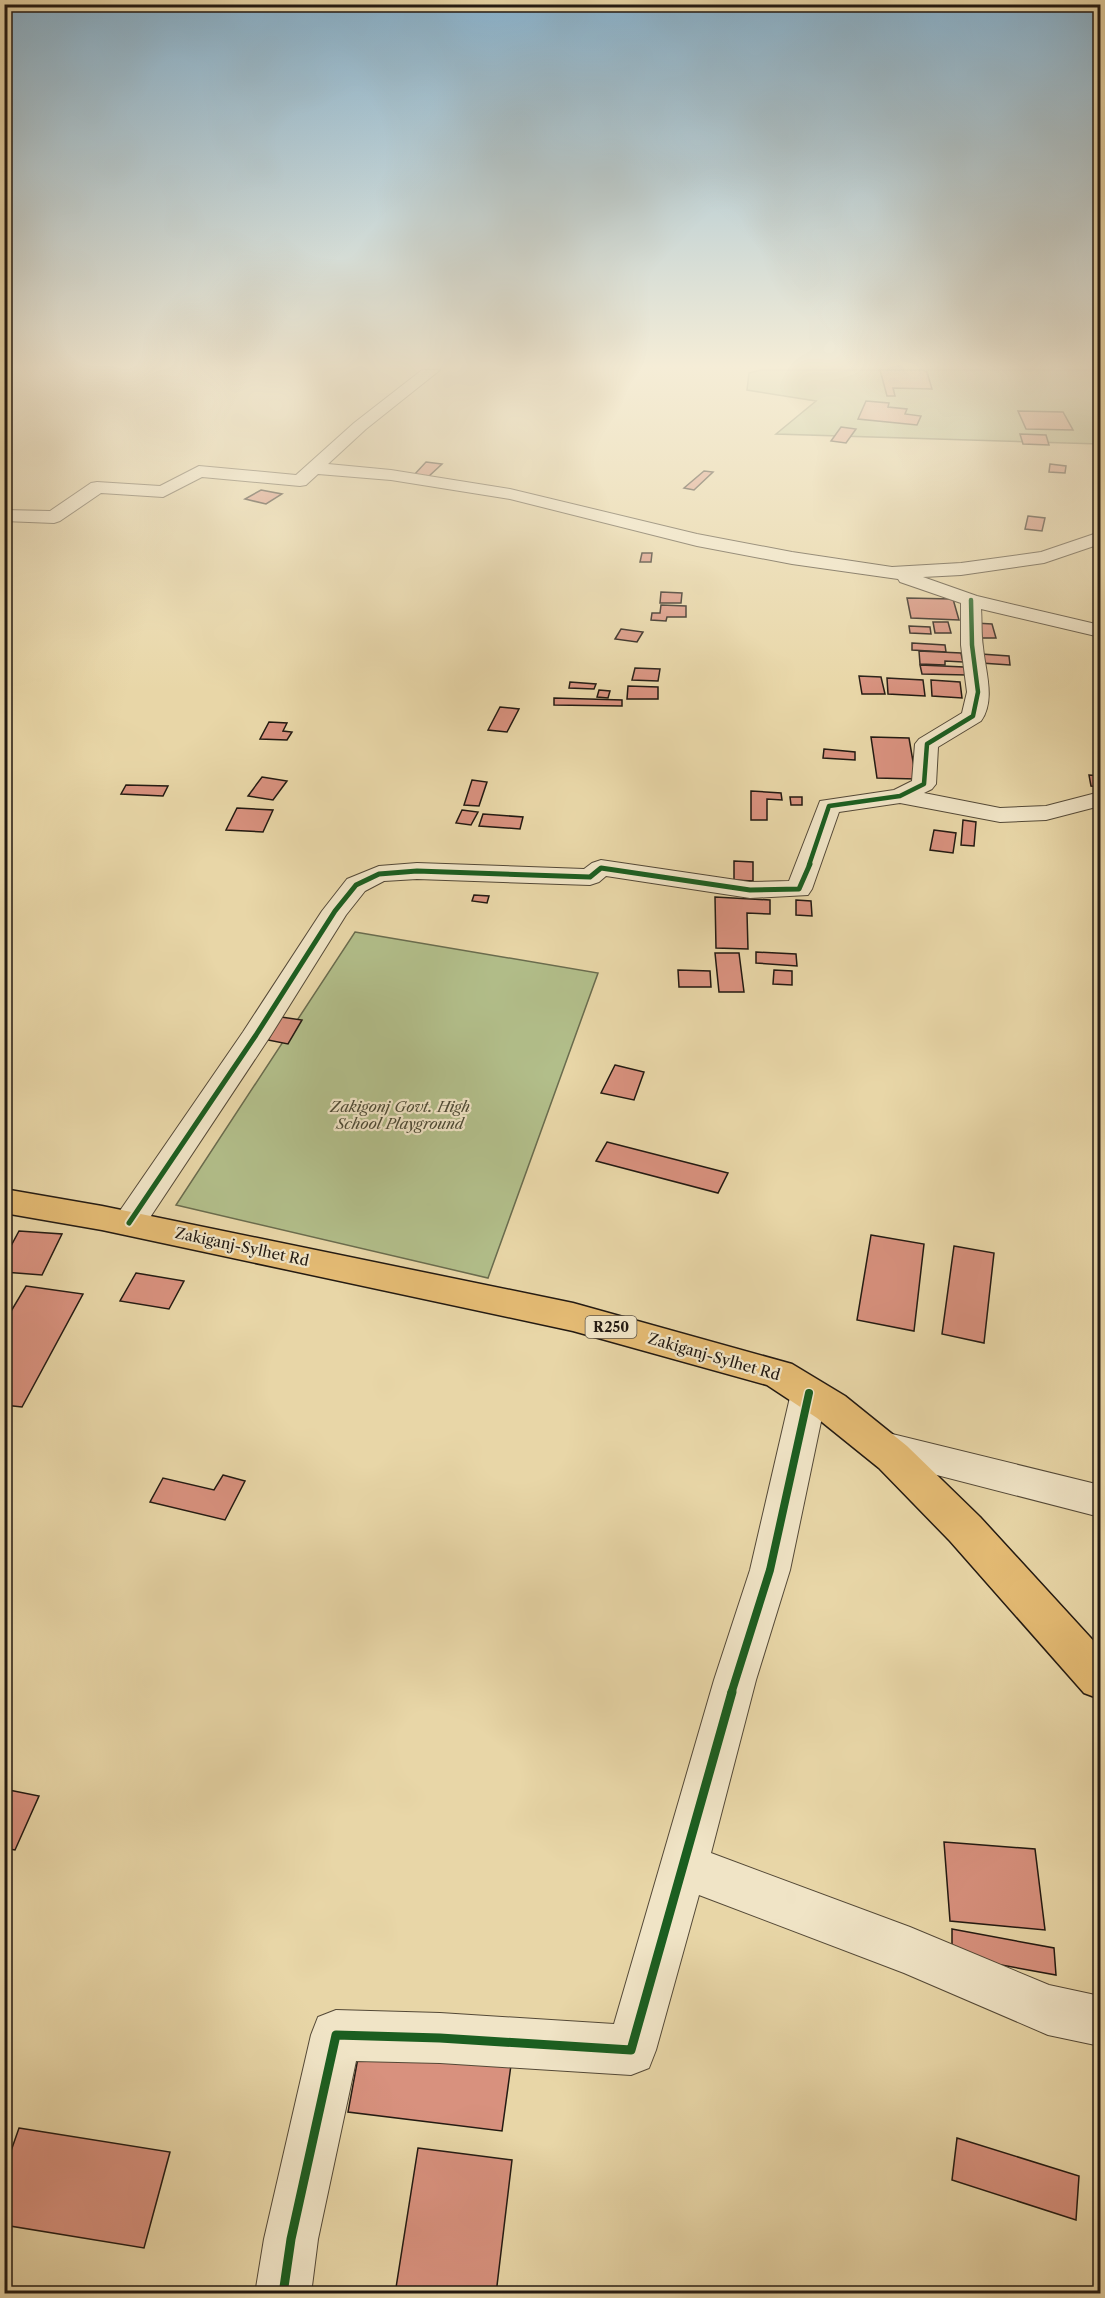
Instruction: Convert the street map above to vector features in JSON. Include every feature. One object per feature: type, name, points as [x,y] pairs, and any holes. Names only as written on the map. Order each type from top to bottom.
[{"type":"main road","name":"Zakiganj-Sylhet Rd","points":[[4,1201],[129,1223],[573,1317],[779,1374],[831,1407],[880,1446],[965,1529],[1101,1679]]},
{"type":"street","points":[[4,515],[54,518],[97,487],[163,492],[188,477]]},
{"type":"street","points":[[262,477],[300,481],[304,477]]},
{"type":"street","points":[[405,477],[475,488],[575,509],[697,540],[792,558],[892,573],[971,600],[1101,631]]},
{"type":"street","points":[[892,573],[961,569],[1044,557],[1101,537]]},
{"type":"street","points":[[900,796],[924,784],[927,744],[973,716],[978,693],[972,645],[971,600]]},
{"type":"street","points":[[129,1223],[256,1035],[335,911],[356,885],[379,874],[417,871],[590,877],[601,867],[750,890],[799,889],[829,806],[900,796],[1000,814],[1046,813],[1101,799]]},
{"type":"street","points":[[283,2294],[291,2239],[336,2035],[440,2038],[631,2050],[735,1680],[770,1570],[809,1393]]},
{"type":"street","points":[[880,1446],[1101,1501]]},
{"type":"street","points":[[684,1866],[910,1951],[1048,2010],[1101,2021]]},
{"type":"green space","name":"Zakigonj Govt. High School Playground","points":[[355,932],[598,973],[488,1278],[176,1205]]},
{"type":"building","points":[[697,477],[707,477],[694,490],[684,488]]},
{"type":"building","points":[[261,490],[282,494],[266,504],[245,499]]},
{"type":"building","points":[[1028,516],[1045,518],[1042,531],[1025,529]]},
{"type":"building","points":[[642,553],[652,553],[651,562],[640,562]]},
{"type":"building","points":[[661,592],[682,593],[681,603],[660,603]]},
{"type":"building","points":[[907,598],[953,599],[959,620],[911,618]]},
{"type":"building","points":[[661,605],[686,606],[686,617],[667,617],[666,621],[651,620],[652,613],[660,613]]},
{"type":"building","points":[[933,622],[948,622],[951,633],[935,633]]},
{"type":"building","points":[[975,623],[992,624],[996,638],[979,638]]},
{"type":"building","points":[[909,626],[930,627],[931,634],[910,633]]},
{"type":"building","points":[[621,629],[643,632],[637,642],[615,639]]},
{"type":"building","points":[[912,643],[945,645],[946,652],[912,650]]},
{"type":"building","points":[[919,651],[961,653],[963,662],[945,661],[945,665],[920,664]]},
{"type":"building","points":[[981,654],[1009,656],[1010,665],[981,663]]},
{"type":"building","points":[[920,665],[964,667],[967,675],[922,674]]},
{"type":"building","points":[[635,668],[660,669],[658,681],[632,680]]},
{"type":"building","points":[[859,676],[881,677],[885,694],[862,694]]},
{"type":"building","points":[[887,678],[923,680],[925,696],[888,694]]},
{"type":"building","points":[[931,680],[960,682],[962,698],[932,696]]},
{"type":"building","points":[[570,682],[596,684],[594,689],[569,688]]},
{"type":"building","points":[[628,686],[658,687],[658,699],[627,699]]},
{"type":"building","points":[[599,690],[610,691],[608,698],[597,697]]},
{"type":"building","points":[[554,698],[622,700],[622,706],[554,705]]},
{"type":"building","points":[[500,707],[519,709],[507,732],[488,730]]},
{"type":"building","points":[[269,722],[287,723],[283,731],[292,732],[287,740],[260,739]]},
{"type":"building","points":[[871,737],[909,738],[916,779],[877,778]]},
{"type":"building","points":[[824,749],[855,752],[855,760],[823,758]]},
{"type":"building","points":[[1089,775],[1100,776],[1100,787],[1091,786]]},
{"type":"building","points":[[262,777],[287,781],[273,800],[248,796]]},
{"type":"building","points":[[472,780],[487,782],[479,806],[464,805]]},
{"type":"building","points":[[126,785],[168,786],[163,796],[121,794]]},
{"type":"building","points":[[751,791],[781,793],[782,800],[767,799],[767,820],[751,820]]},
{"type":"building","points":[[790,797],[802,797],[802,805],[791,805]]},
{"type":"building","points":[[237,808],[273,810],[263,832],[226,830]]},
{"type":"building","points":[[462,810],[478,812],[471,825],[456,823]]},
{"type":"building","points":[[483,814],[523,817],[520,829],[479,826]]},
{"type":"building","points":[[963,820],[976,822],[974,846],[961,845]]},
{"type":"building","points":[[934,830],[956,833],[953,853],[930,850]]},
{"type":"building","points":[[734,861],[753,862],[753,881],[734,880]]},
{"type":"building","points":[[474,895],[489,896],[487,903],[472,901]]},
{"type":"building","points":[[715,897],[770,900],[770,914],[747,913],[748,949],[716,948]]},
{"type":"building","points":[[796,900],[811,901],[812,916],[796,915]]},
{"type":"building","points":[[756,952],[796,954],[797,966],[756,963]]},
{"type":"building","points":[[715,953],[739,953],[744,992],[719,992]]},
{"type":"building","points":[[678,970],[710,971],[711,987],[679,987]]},
{"type":"building","points":[[774,970],[792,971],[792,985],[773,984]]},
{"type":"building","points":[[281,1017],[302,1020],[288,1044],[268,1040]]},
{"type":"building","points":[[615,1065],[644,1072],[634,1100],[601,1093]]},
{"type":"building","points":[[607,1142],[728,1173],[718,1193],[596,1161]]},
{"type":"building","points":[[19,1231],[62,1234],[42,1275],[4,1272],[4,1259]]},
{"type":"building","points":[[871,1235],[924,1244],[914,1331],[857,1320]]},
{"type":"building","points":[[954,1246],[994,1253],[984,1343],[942,1334]]},
{"type":"building","points":[[136,1273],[184,1281],[169,1309],[120,1301]]},
{"type":"building","points":[[26,1286],[83,1294],[22,1407],[4,1405],[4,1323]]},
{"type":"building","points":[[223,1475],[245,1481],[225,1520],[150,1502],[163,1478],[214,1490]]},
{"type":"building","points":[[4,1789],[39,1796],[15,1850],[4,1848]]},
{"type":"building","points":[[944,1842],[1035,1849],[1045,1930],[950,1921]]},
{"type":"building","points":[[952,1929],[1054,1948],[1056,1975],[952,1956]]},
{"type":"building","points":[[360,2047],[511,2065],[502,2131],[348,2112]]},
{"type":"building","points":[[19,2128],[170,2152],[144,2248],[4,2225],[4,2171]]},
{"type":"building","points":[[957,2138],[1079,2176],[1076,2220],[952,2180]]},
{"type":"building","points":[[418,2148],[512,2160],[496,2294],[395,2294]]},
{"type":"cycle path","points":[[129,1223],[256,1035],[335,911],[356,885],[379,874],[417,871],[590,877],[601,868],[750,890],[799,889],[829,806],[900,796],[924,784],[927,744],[973,716],[978,692],[972,645],[971,600]]},
{"type":"cycle path","points":[[283,2294],[291,2239],[336,2035],[440,2038],[631,2050],[706,1790],[735,1680],[770,1570],[809,1393]]}]
